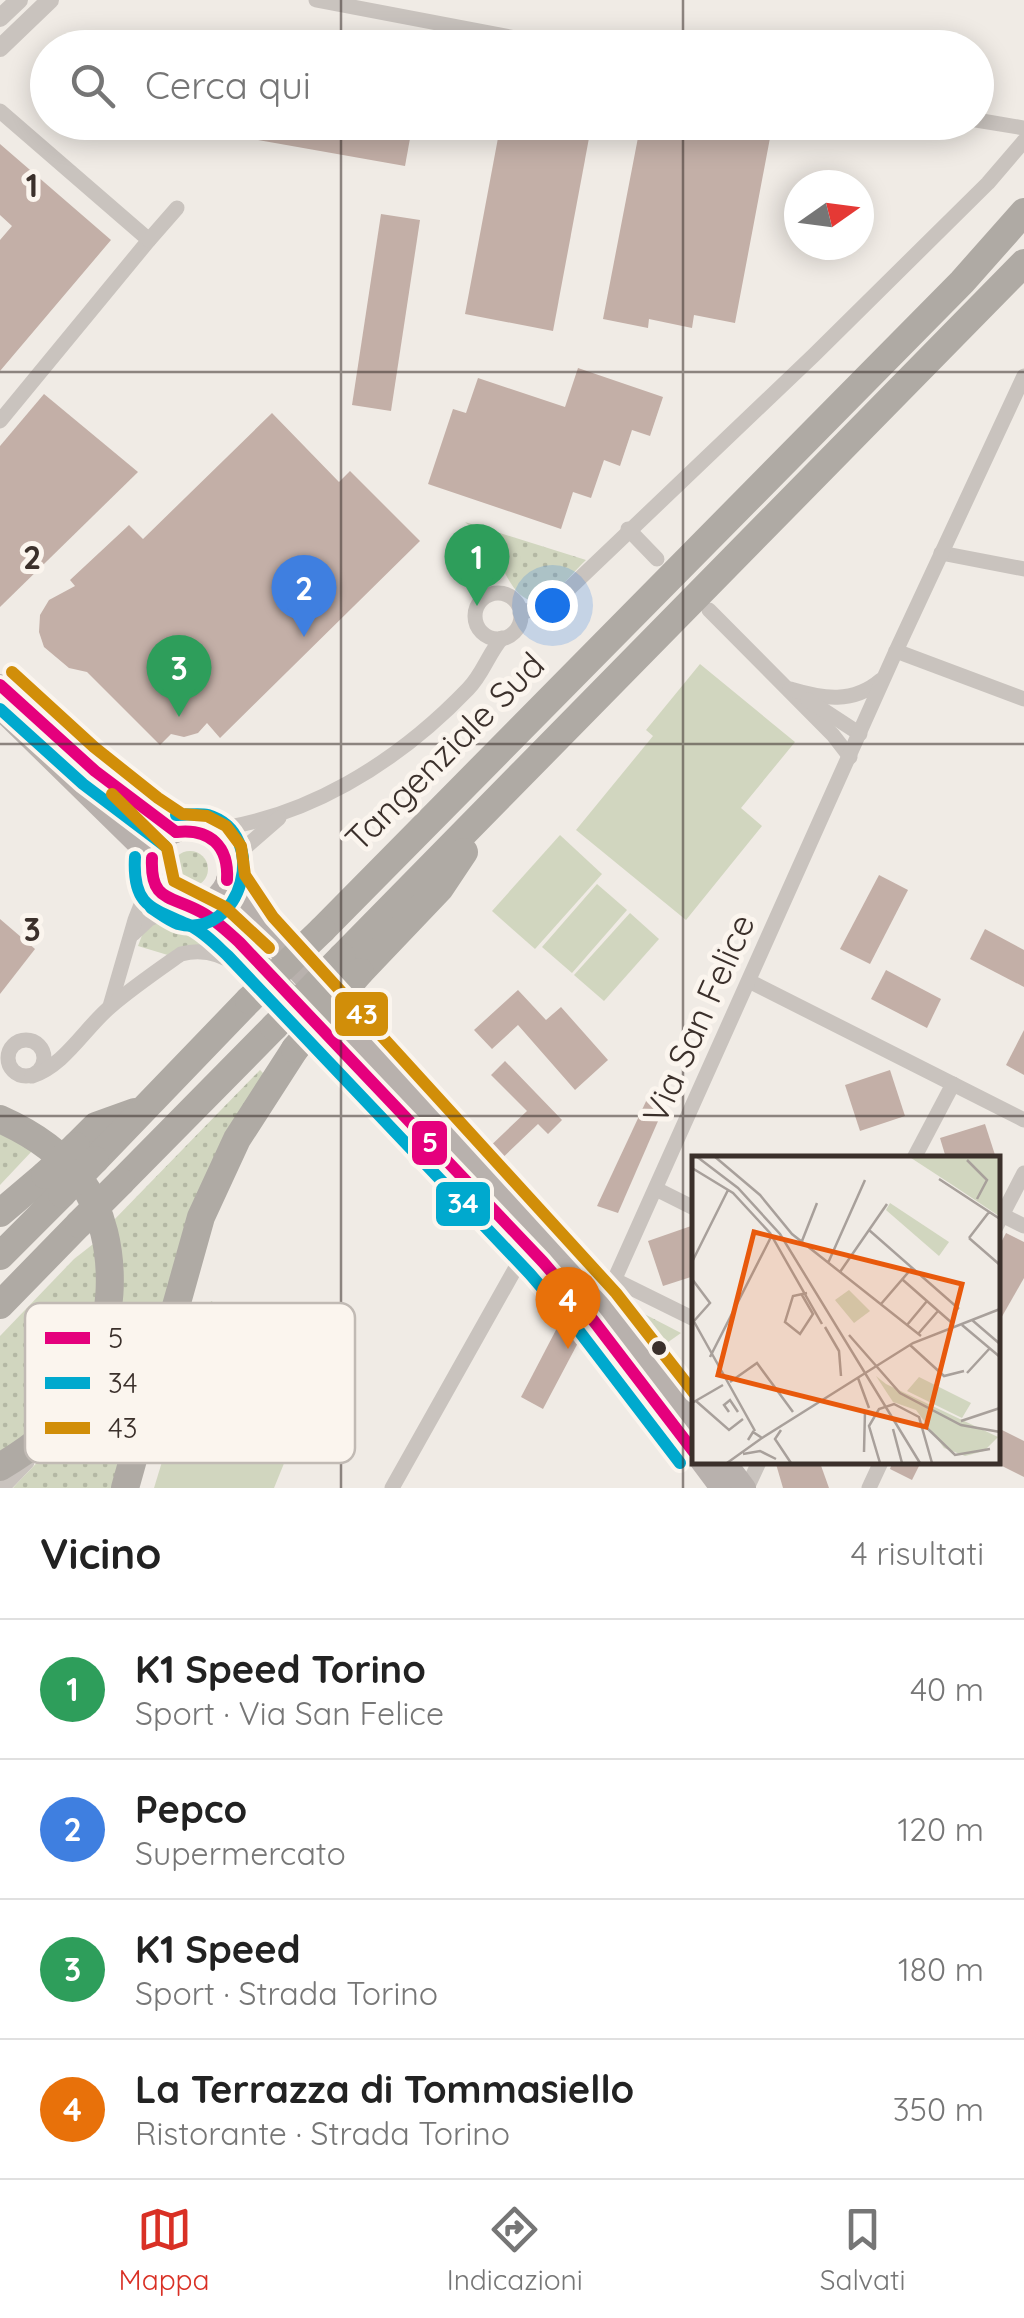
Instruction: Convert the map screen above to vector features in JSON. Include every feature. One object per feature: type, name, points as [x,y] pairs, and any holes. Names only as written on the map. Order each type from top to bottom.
[{"type":"highway","name":"Tangenziale Sud","points":[[0,1256],[54,1184],[85,1153],[146,1108],[962,282],[1024,212]]},
{"type":"highway","name":"Tangenziale Sud","points":[[0,1305],[274,1027],[351,964],[492,808],[1024,263]]},
{"type":"highway","points":[[178,1303],[202,1217],[236,1139],[351,964]]},
{"type":"highway","points":[[0,1119],[57,1154],[80,1178],[98,1213],[106,1251],[107,1303]]},
{"type":"highway","points":[[7,1206],[54,1184]]},
{"type":"highway","points":[[0,1468],[25,1449]]},
{"type":"main road","points":[[0,686],[95,771],[176,832]]},
{"type":"main road","points":[[0,709],[152,867],[160,893],[215,921],[240,943],[528,1246],[593,1320],[692,1449]]},
{"type":"main road","points":[[152,867],[157,847],[176,832],[201,831],[221,845],[228,874],[258,928],[603,1305],[692,1417]]},
{"type":"main road","points":[[185,907],[214,900],[228,874]]},
{"type":"main road","points":[[702,1463],[722,1488]]},
{"type":"main road","points":[[726,1463],[746,1488]]},
{"type":"street","points":[[0,18],[19,0]]},
{"type":"street","points":[[0,48],[50,0]]},
{"type":"street","points":[[316,0],[474,30]]},
{"type":"street","points":[[0,111],[30,137]]},
{"type":"street","points":[[994,123],[1024,128]]},
{"type":"street","points":[[33,140],[149,240]]},
{"type":"street","points":[[520,613],[554,603],[825,344],[988,183],[1024,141]]},
{"type":"street","points":[[0,421],[177,208]]},
{"type":"street","name":"Via San Felice","points":[[603,1305],[896,651],[1024,376]]},
{"type":"street","points":[[628,530],[656,560]]},
{"type":"street","points":[[940,554],[1024,568]]},
{"type":"street","points":[[201,831],[250,824],[286,813],[383,762],[476,680],[502,638],[516,630],[520,613],[512,598],[494,593],[477,606],[481,641],[476,680]]},
{"type":"street","points":[[708,610],[850,756]]},
{"type":"street","points":[[477,626],[488,636],[502,638]]},
{"type":"street","points":[[896,651],[1024,699]]},
{"type":"street","points":[[787,688],[825,698],[848,698],[873,688],[884,678]]},
{"type":"street","points":[[787,688],[860,734]]},
{"type":"street","points":[[228,874],[240,852],[286,813]]},
{"type":"street","points":[[109,1007],[152,867]]},
{"type":"street","points":[[133,934],[148,920],[185,907]]},
{"type":"street","points":[[0,1074],[26,1076],[48,1068],[109,1007],[181,954],[207,950],[233,959],[316,1044],[354,1062]]},
{"type":"street","points":[[749,981],[1024,1120]]},
{"type":"street","points":[[26,1076],[9,1066],[4,1054],[18,1042],[79,1038]]},
{"type":"street","points":[[26,1076],[44,1061],[42,1049],[33,1042]]},
{"type":"street","points":[[915,1156],[953,1084]]},
{"type":"street","points":[[1024,1173],[999,1221],[1024,1226]]},
{"type":"street","points":[[656,1189],[692,1207]]},
{"type":"street","points":[[392,1488],[528,1246]]},
{"type":"street","points":[[616,1280],[692,1318]]},
{"type":"street","points":[[2,1488],[25,1462]]},
{"type":"street","points":[[746,1488],[758,1463]]},
{"type":"street","points":[[869,1488],[881,1463]]},
{"type":"green space","points":[[465,522],[586,560],[552,594],[531,600],[515,588],[490,546]]},
{"type":"green space","points":[[700,664],[795,742],[741,808],[762,826],[686,920],[576,830],[653,736],[646,730]]},
{"type":"green space","points":[[560,835],[602,874],[535,949],[492,911]]},
{"type":"green space","points":[[190,851],[203,856],[208,869],[203,882],[190,887],[177,882],[172,869],[177,856]]},
{"type":"green space","points":[[597,884],[627,910],[572,973],[542,947]]},
{"type":"green space","points":[[630,913],[659,939],[604,1001],[574,975]]},
{"type":"green space","points":[[161,920],[200,927],[217,937],[230,952],[171,956],[138,946],[144,930]]},
{"type":"green space","points":[[260,1070],[264,1074],[181,1303],[122,1303],[111,1223]]},
{"type":"green space","points":[[0,1129],[32,1151],[0,1185]]},
{"type":"green space","points":[[97,1241],[98,1303],[32,1303]]},
{"type":"green space","points":[[625,1304],[681,1333],[664,1345],[644,1334],[624,1311]]},
{"type":"green space","points":[[25,1310],[25,1437],[0,1456],[0,1336]]},
{"type":"green space","points":[[37,1463],[123,1463],[114,1488],[13,1488]]},
{"type":"green space","points":[[162,1463],[284,1463],[274,1488],[154,1488]]},
{"type":"building","points":[[258,140],[410,140],[405,166]]},
{"type":"building","points":[[498,140],[589,140],[553,331],[465,314]]},
{"type":"building","points":[[638,140],[770,140],[735,323],[694,315],[692,328],[649,319],[648,328],[603,319]]},
{"type":"building","points":[[0,144],[111,240],[0,371],[0,240],[12,226],[0,215]]},
{"type":"building","points":[[381,214],[420,220],[391,411],[352,405]]},
{"type":"building","points":[[578,368],[663,397],[650,436],[632,430],[620,466],[604,460],[591,498],[573,492],[561,529],[428,484],[453,409],[466,413],[478,378],[565,407]]},
{"type":"building","points":[[44,394],[138,472],[0,607],[0,446]]},
{"type":"building","points":[[272,413],[339,482],[350,471],[420,541],[220,738],[207,723],[198,733],[184,737],[171,734],[160,745],[87,672],[69,668],[44,647],[39,632],[40,615],[49,600],[75,586],[70,580],[129,525],[143,539]]},
{"type":"building","points":[[879,875],[908,890],[870,964],[840,949]]},
{"type":"building","points":[[0,919],[35,949],[0,994]]},
{"type":"building","points":[[985,929],[1024,950],[1024,987],[970,959]]},
{"type":"building","points":[[886,970],[941,999],[927,1028],[871,999]]},
{"type":"building","points":[[518,990],[546,1020],[561,1007],[608,1060],[575,1090],[518,1025],[492,1049],[474,1030]]},
{"type":"building","points":[[1024,1030],[1024,1075],[1006,1065]]},
{"type":"building","points":[[505,1061],[562,1120],[548,1134],[538,1124],[495,1165],[484,1152],[527,1111],[491,1075]]},
{"type":"building","points":[[890,1070],[905,1116],[860,1131],[845,1085]]},
{"type":"building","points":[[648,1097],[665,1105],[618,1213],[597,1206]]},
{"type":"building","points":[[985,1124],[995,1156],[945,1156],[940,1138]]},
{"type":"building","points":[[692,1226],[692,1277],[663,1286],[648,1241]]},
{"type":"building","points":[[1006,1233],[1024,1242],[1024,1278],[999,1322],[999,1246]]},
{"type":"building","points":[[557,1328],[580,1339],[543,1409],[521,1397]]},
{"type":"building","points":[[999,1428],[1024,1441],[1024,1477],[996,1463]]},
{"type":"building","points":[[820,1463],[829,1488],[783,1488],[776,1464]]},
{"type":"building","points":[[892,1463],[920,1463],[912,1480],[890,1469]]},
{"type":"transit line","name":"43","points":[[12,672],[94,747],[158,798],[182,814],[207,816],[226,826],[241,846],[245,875],[273,917],[616,1293],[692,1390]]},
{"type":"transit line","name":"5","points":[[0,685],[95,771],[176,832]]},
{"type":"transit line","name":"34","points":[[0,709],[83,784],[165,846]]},
{"type":"transit line","name":"43","points":[[112,794],[167,848],[174,881],[225,907],[269,948]]},
{"type":"transit line","name":"34","points":[[151,908],[178,924],[200,925],[219,916],[232,902],[241,883],[243,862],[239,842],[227,826],[208,815],[176,815]]},
{"type":"transit line","name":"5","points":[[176,832],[199,833],[215,842],[225,858],[227,880]]},
{"type":"transit line","name":"34","points":[[135,857],[137,886],[147,903],[200,931],[228,956],[530,1274],[680,1463]]},
{"type":"transit line","name":"5","points":[[152,858],[158,890],[206,915],[240,943],[543,1262],[593,1320],[692,1449]]},
{"type":"place","name":"K1 Speed Torino","points":[[477,606]]},
{"type":"place","name":"Pepco","points":[[304,637]]},
{"type":"place","name":"K1 Speed","points":[[179,717]]},
{"type":"place","name":"La Terrazza di Tommasiello","points":[[568,1349]]}]
